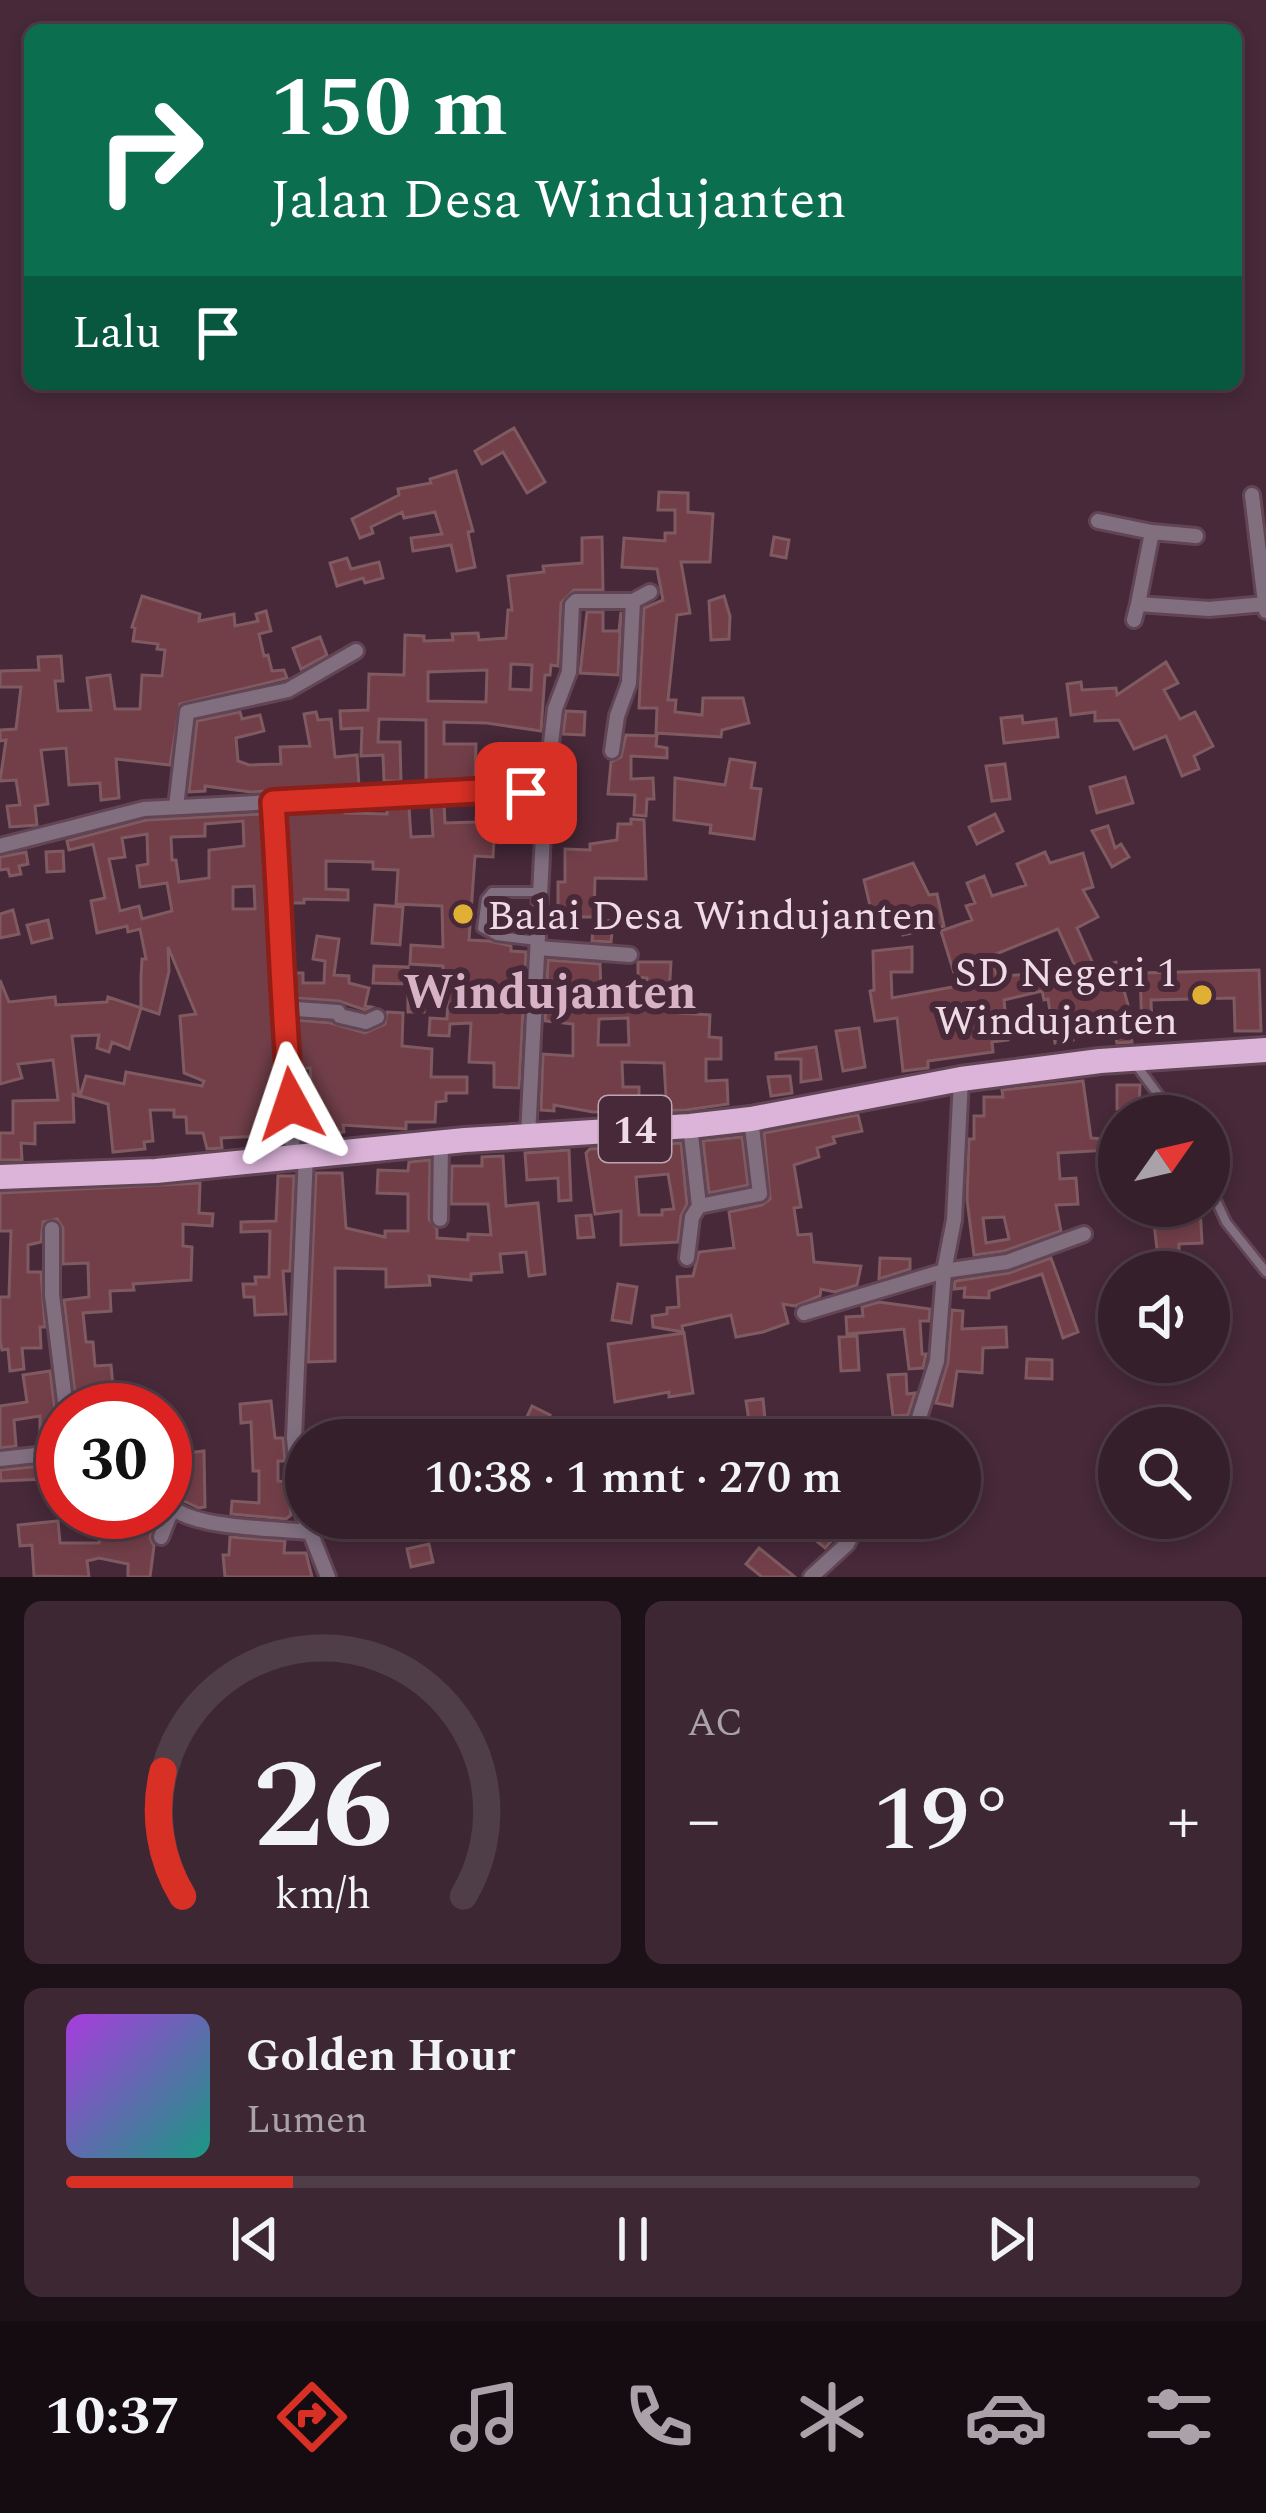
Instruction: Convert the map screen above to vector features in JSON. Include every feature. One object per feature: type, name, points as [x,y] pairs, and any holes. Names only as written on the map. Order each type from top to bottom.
[{"type":"highway","name":"14","points":[[0,1177],[156,1171],[441,1142],[690,1126],[961,1079],[1266,1051]]},
{"type":"street","points":[[1152,532],[1136,612],[1265,607],[1263,547],[1252,495]]},
{"type":"street","points":[[1098,520],[1196,536]]},
{"type":"street","points":[[528,1136],[545,796],[555,709],[568,681],[572,605],[576,601],[633,601],[650,592]]},
{"type":"street","points":[[612,752],[617,716],[629,683],[633,601]]},
{"type":"street","points":[[176,807],[187,712],[288,691],[356,651]]},
{"type":"street","points":[[0,845],[100,818],[176,807],[497,790],[545,796]]},
{"type":"street","points":[[273,802],[282,1007],[299,1155],[294,1419]]},
{"type":"street","points":[[538,945],[630,955]]},
{"type":"street","points":[[282,1007],[338,1012],[366,1022],[377,1017]]},
{"type":"street","points":[[919,1419],[937,1361],[944,1271],[954,1220],[961,1079]]},
{"type":"street","points":[[699,1206],[760,1194],[751,1119]]},
{"type":"street","points":[[687,1258],[692,1217],[699,1206],[690,1126]]},
{"type":"street","points":[[440,1219],[441,1142]]},
{"type":"street","points":[[52,1229],[52,1295],[62,1383]]},
{"type":"street","points":[[804,1313],[944,1271],[1007,1262],[1084,1234]]},
{"type":"street","points":[[0,1459],[36,1456]]},
{"type":"street","points":[[192,1514],[285,1530]]},
{"type":"street","points":[[311,1539],[328,1577]]},
{"type":"street","points":[[811,1577],[850,1539]]},
{"type":"lane","points":[[538,892],[492,892],[486,899],[482,928],[538,945]]},
{"type":"lane","points":[[1133,1060],[1159,1095]]},
{"type":"lane","points":[[1230,1227],[1266,1272]]},
{"type":"building","points":[[514,428],[545,482],[527,493],[503,452],[482,464],[475,451]]},
{"type":"building","points":[[456,471],[473,531],[468,532],[475,567],[457,571],[451,545],[413,551],[411,538],[442,534],[435,512],[404,518],[402,512],[360,538],[352,519],[399,495],[398,489],[431,483],[430,479]]},
{"type":"building","points":[[659,492],[688,493],[688,512],[713,514],[710,562],[681,562],[690,613],[677,615],[668,700],[676,700],[675,712],[702,715],[703,698],[743,698],[749,723],[722,730],[721,737],[656,733],[657,708],[639,708],[644,608],[663,600],[657,569],[622,567],[624,538],[665,541],[665,533],[675,533],[675,510],[658,510]]},
{"type":"building","points":[[602,537],[603,590],[574,590],[561,603],[558,666],[551,665],[550,675],[545,675],[541,731],[444,722],[444,744],[476,744],[475,780],[426,783],[426,720],[379,719],[378,742],[400,742],[401,781],[384,781],[383,755],[361,756],[362,728],[341,729],[340,711],[368,710],[369,674],[404,675],[405,635],[424,636],[424,641],[478,633],[479,640],[506,638],[508,610],[512,610],[508,576],[544,572],[543,566],[582,563],[582,538]],"holes":[[[511,664],[532,665],[531,690],[510,689]],[[487,670],[486,702],[428,701],[428,672]]]},
{"type":"building","points":[[774,537],[789,540],[786,558],[771,555]]},
{"type":"building","points":[[347,558],[351,569],[379,562],[383,578],[337,586],[330,563]]},
{"type":"building","points":[[142,596],[200,614],[199,621],[234,614],[235,626],[258,621],[256,614],[266,611],[271,631],[259,634],[264,656],[268,655],[272,671],[284,670],[287,678],[180,704],[170,765],[116,759],[119,798],[101,800],[100,783],[69,785],[66,748],[41,750],[48,804],[35,806],[37,825],[10,827],[7,806],[20,805],[16,780],[0,781],[6,740],[0,741],[0,730],[16,729],[21,687],[0,687],[0,671],[39,670],[38,657],[61,656],[63,681],[55,681],[58,711],[91,710],[87,678],[110,675],[115,709],[140,709],[142,675],[162,676],[165,650],[157,649],[158,644],[133,641],[132,627]]},
{"type":"building","points":[[724,596],[730,616],[729,639],[711,640],[709,601]]},
{"type":"building","points":[[587,612],[603,612],[603,631],[619,631],[621,612],[618,675],[580,673]]},
{"type":"building","points":[[320,637],[327,655],[301,669],[293,648]]},
{"type":"building","points":[[1166,662],[1178,683],[1164,690],[1180,719],[1195,712],[1213,746],[1194,756],[1199,769],[1182,776],[1166,736],[1134,749],[1119,720],[1095,721],[1095,712],[1071,715],[1067,684],[1081,682],[1082,690],[1116,688],[1117,695]]},
{"type":"building","points":[[566,711],[585,712],[584,735],[563,734]]},
{"type":"building","points":[[240,712],[242,719],[260,715],[264,731],[236,738],[238,761],[281,764],[280,747],[310,746],[304,714],[316,712],[318,720],[331,719],[335,757],[357,755],[359,786],[251,792],[205,786],[205,791],[189,792],[197,721]]},
{"type":"building","points":[[1022,716],[1023,723],[1056,719],[1058,737],[1004,743],[1001,718]]},
{"type":"building","points":[[626,735],[657,736],[656,746],[667,748],[667,758],[631,756],[631,779],[653,778],[654,799],[647,799],[646,816],[634,815],[635,795],[608,794],[611,762],[621,757]]},
{"type":"building","points":[[522,746],[539,746],[535,783],[514,780]]},
{"type":"building","points":[[730,759],[755,763],[751,788],[761,789],[754,839],[710,833],[711,825],[674,820],[675,778],[725,785]]},
{"type":"building","points":[[1005,764],[1010,799],[992,801],[986,766]]},
{"type":"building","points":[[1125,777],[1133,803],[1097,813],[1090,787]]},
{"type":"building","points":[[496,801],[493,857],[475,856],[469,940],[526,952],[519,1088],[494,1087],[494,1063],[469,1062],[471,1023],[450,1024],[449,1036],[429,1035],[430,1018],[447,1019],[449,972],[443,972],[443,966],[410,964],[411,945],[443,947],[442,906],[396,904],[398,870],[373,869],[373,862],[326,861],[326,889],[348,890],[348,900],[290,903],[285,813],[345,809],[345,813],[387,814],[387,808],[409,807],[411,837],[433,836],[431,805],[444,804],[445,823],[476,822],[477,802]]},
{"type":"building","points":[[262,814],[278,1135],[221,1138],[222,1148],[207,1149],[203,1133],[187,1133],[186,1117],[174,1117],[174,1110],[150,1110],[153,1141],[144,1142],[145,1149],[113,1152],[108,1104],[80,1096],[86,1076],[124,1084],[126,1072],[202,1086],[204,1081],[184,1073],[180,1016],[196,1014],[168,947],[169,971],[159,1014],[141,1008],[142,959],[146,959],[140,929],[128,932],[127,926],[97,933],[91,901],[105,898],[93,844],[69,850],[67,841],[146,820]],"holes":[[[243,821],[244,846],[209,850],[209,878],[179,882],[171,837],[205,836],[205,824]],[[147,834],[148,864],[137,866],[140,887],[167,883],[172,911],[142,919],[139,906],[120,911],[109,859],[125,857],[122,838]],[[254,886],[255,909],[233,909],[233,887]]]},
{"type":"building","points":[[995,814],[1003,831],[977,844],[969,827]]},
{"type":"building","points":[[631,819],[644,820],[646,879],[595,878],[594,917],[558,917],[565,849],[590,850],[590,844],[617,840],[618,824],[631,824]]},
{"type":"building","points":[[1108,826],[1115,848],[1121,844],[1129,857],[1112,867],[1092,831]]},
{"type":"building","points":[[63,851],[64,871],[47,872],[46,852]]},
{"type":"building","points":[[26,852],[28,864],[19,866],[21,874],[10,876],[8,869],[0,870],[0,857]]},
{"type":"building","points":[[1045,852],[1050,863],[1083,853],[1093,887],[1083,890],[1098,917],[1077,928],[1095,968],[1116,962],[1135,1030],[1130,1030],[1132,1042],[1117,1043],[1112,1017],[1070,1027],[1073,1040],[1055,1043],[1048,999],[1044,1000],[1042,991],[1004,1000],[1008,1040],[992,1042],[993,1052],[928,1061],[928,1068],[903,1071],[897,1018],[875,1021],[870,991],[874,990],[873,951],[912,947],[912,972],[891,972],[892,998],[958,986],[941,931],[972,920],[966,906],[975,903],[967,883],[984,876],[992,896],[1026,885],[1017,864]],"holes":[[[1058,929],[1074,964],[1035,974],[997,976],[991,956]]]},
{"type":"building","points":[[913,863],[929,895],[937,894],[944,926],[903,935],[900,916],[874,923],[864,880]]},
{"type":"building","points":[[375,905],[403,907],[400,945],[372,943]]},
{"type":"building","points":[[13,910],[19,934],[0,938],[0,914]]},
{"type":"building","points":[[594,919],[613,921],[611,942],[592,941]]},
{"type":"building","points":[[48,920],[52,938],[32,943],[27,925]]},
{"type":"building","points":[[317,936],[339,939],[334,975],[349,976],[349,983],[369,988],[365,1006],[371,1007],[365,1010],[339,1001],[295,998],[294,973],[303,973],[303,983],[324,983],[325,961],[313,959]]},
{"type":"building","points":[[548,960],[600,964],[601,990],[622,991],[622,1001],[646,1002],[647,978],[638,977],[638,962],[671,962],[669,995],[681,996],[680,1013],[710,1015],[709,1037],[721,1038],[721,1059],[706,1059],[706,1081],[727,1080],[728,1104],[686,1110],[593,1112],[554,1105],[554,1111],[541,1110],[543,1054],[573,1056],[573,1024],[545,1021]],"holes":[[[628,1018],[629,1045],[598,1045],[599,1019]],[[622,1062],[664,1063],[666,1097],[639,1097],[639,1087],[623,1087]]]},
{"type":"building","points":[[374,966],[408,967],[407,984],[373,983]]},
{"type":"building","points":[[1259,970],[1261,1031],[1235,1031],[1234,998],[1151,1000],[1152,1030],[1142,1030],[1140,973]]},
{"type":"building","points":[[0,980],[9,1002],[55,997],[56,1005],[107,1002],[108,997],[141,1008],[129,1049],[112,1042],[109,1052],[97,1048],[99,1035],[72,1036],[79,1096],[73,1094],[74,1122],[35,1123],[35,1144],[21,1143],[22,1160],[0,1160],[0,1133],[13,1133],[13,1101],[58,1100],[53,1060],[18,1064],[22,1078],[0,1084]]},
{"type":"building","points":[[408,993],[425,993],[424,1012],[408,1012]]},
{"type":"building","points":[[387,1012],[403,1013],[402,1046],[432,1049],[431,1077],[467,1077],[467,1093],[446,1093],[446,1101],[436,1102],[435,1122],[406,1122],[406,1129],[343,1125],[344,1132],[307,1137],[302,1107],[313,1105],[310,1068],[299,1069],[297,1020],[365,1033],[385,1024]]},
{"type":"building","points":[[859,1028],[865,1067],[843,1071],[836,1031]]},
{"type":"building","points":[[816,1047],[821,1079],[801,1082],[801,1059],[776,1059],[776,1053]]},
{"type":"building","points":[[790,1076],[792,1093],[771,1096],[768,1077]]},
{"type":"building","points":[[1083,1081],[1091,1138],[1098,1138],[1098,1151],[1058,1153],[1060,1179],[1076,1178],[1078,1204],[1056,1205],[1061,1231],[1004,1251],[974,1255],[967,1200],[969,1139],[974,1139],[974,1116],[984,1116],[984,1097],[1003,1097],[1002,1090]],"holes":[[[1004,1217],[1009,1239],[986,1243],[983,1218]]]},
{"type":"building","points":[[1117,1085],[1140,1085],[1140,1095],[1117,1095]]},
{"type":"building","points":[[858,1115],[862,1131],[833,1137],[835,1143],[817,1148],[819,1157],[794,1165],[801,1207],[794,1208],[798,1235],[811,1234],[814,1262],[861,1266],[857,1285],[835,1292],[821,1289],[820,1296],[795,1306],[783,1304],[788,1323],[763,1332],[736,1337],[731,1315],[682,1326],[683,1332],[653,1327],[652,1316],[679,1307],[677,1277],[693,1276],[699,1252],[734,1248],[729,1212],[770,1199],[764,1133]]},
{"type":"building","points":[[742,1137],[748,1185],[709,1193],[703,1141]]},
{"type":"building","points":[[681,1143],[687,1204],[678,1242],[621,1245],[621,1211],[595,1214],[586,1153]],"holes":[[[668,1174],[674,1209],[662,1210],[662,1215],[639,1215],[636,1177]]]},
{"type":"building","points":[[569,1150],[571,1200],[559,1201],[558,1178],[527,1180],[525,1153]]},
{"type":"building","points":[[503,1156],[506,1206],[538,1203],[545,1274],[529,1276],[526,1252],[500,1254],[502,1272],[471,1274],[471,1280],[429,1276],[430,1285],[386,1287],[386,1269],[335,1268],[335,1361],[308,1362],[316,1173],[342,1173],[346,1228],[385,1237],[385,1231],[408,1231],[408,1194],[377,1193],[378,1170],[408,1171],[409,1162],[430,1160],[429,1219],[437,1238],[468,1240],[468,1234],[491,1235],[488,1204],[451,1204],[452,1166],[482,1166],[482,1157]]},
{"type":"building","points":[[278,1176],[294,1176],[290,1271],[283,1271],[286,1314],[255,1315],[254,1297],[244,1297],[243,1284],[256,1284],[255,1277],[269,1277],[270,1231],[241,1232],[241,1222],[276,1221]]},
{"type":"building","points":[[200,1183],[199,1213],[213,1214],[212,1226],[183,1224],[183,1246],[192,1247],[191,1280],[133,1284],[134,1290],[110,1291],[111,1311],[83,1313],[95,1366],[111,1365],[113,1383],[74,1383],[64,1300],[89,1297],[88,1263],[63,1264],[63,1228],[57,1219],[43,1222],[41,1242],[28,1245],[28,1272],[41,1272],[45,1327],[40,1327],[41,1348],[22,1348],[24,1369],[10,1371],[8,1349],[2,1350],[0,1340],[0,1297],[9,1297],[11,1231],[0,1231],[0,1193]]},
{"type":"building","points":[[591,1215],[594,1237],[578,1238],[576,1216]]},
{"type":"building","points":[[1154,1227],[1201,1227],[1202,1243],[1179,1244],[1179,1251],[1157,1251]]},
{"type":"building","points":[[880,1258],[910,1259],[910,1269],[879,1279]]},
{"type":"building","points":[[1051,1258],[1078,1332],[1063,1338],[1042,1274],[989,1291],[989,1298],[964,1297],[965,1288],[954,1289],[955,1281],[1009,1273]]},
{"type":"building","points":[[618,1284],[637,1287],[631,1323],[612,1320]]},
{"type":"building","points":[[879,1302],[930,1309],[929,1321],[920,1321],[922,1354],[926,1354],[923,1368],[909,1369],[904,1329],[847,1334],[846,1317],[863,1316],[862,1307]]},
{"type":"building","points":[[952,1310],[963,1311],[962,1329],[1006,1327],[1007,1347],[983,1348],[982,1373],[957,1371],[952,1406],[936,1403],[948,1362]]},
{"type":"building","points":[[684,1333],[693,1393],[669,1397],[669,1392],[615,1402],[608,1344]]},
{"type":"building","points":[[857,1336],[859,1370],[841,1371],[839,1337]]},
{"type":"building","points":[[1027,1359],[1052,1360],[1052,1379],[1026,1378]]},
{"type":"building","points":[[50,1371],[52,1383],[36,1383],[36,1417],[14,1420],[16,1446],[0,1448],[0,1406],[27,1402],[23,1375]]},
{"type":"building","points":[[906,1374],[907,1394],[915,1393],[908,1415],[893,1416],[888,1375]]},
{"type":"building","points":[[763,1399],[765,1419],[749,1419],[746,1401]]},
{"type":"building","points":[[271,1401],[275,1438],[283,1438],[285,1461],[278,1461],[278,1481],[285,1482],[285,1519],[231,1514],[232,1501],[259,1503],[251,1422],[241,1423],[240,1404]]},
{"type":"building","points":[[532,1406],[550,1415],[548,1419],[526,1419]]},
{"type":"building","points":[[204,1451],[205,1507],[192,1505],[192,1452]]},
{"type":"building","points":[[36,1467],[36,1479],[1,1481],[0,1470]]},
{"type":"building","points":[[36,1523],[36,1539],[99,1543],[100,1539],[150,1539],[150,1577],[128,1577],[128,1564],[99,1558],[87,1561],[89,1577],[34,1576],[32,1545],[20,1546],[18,1525]]},
{"type":"building","points":[[230,1537],[285,1541],[284,1553],[306,1553],[312,1577],[225,1577],[223,1555],[229,1555]]},
{"type":"building","points":[[429,1544],[433,1562],[411,1567],[407,1549]]},
{"type":"building","points":[[759,1548],[795,1577],[762,1577],[746,1564]]},
{"type":"place","name":"Balai Desa Windujanten","points":[[463,914]]},
{"type":"place","name":"SD Negeri 1 Windujanten","points":[[1202,995]]},
{"type":"district","name":"Windujanten","points":[[550,991]]},
{"type":"route","points":[[291,1104],[273,802],[497,790],[526,793]]}]
